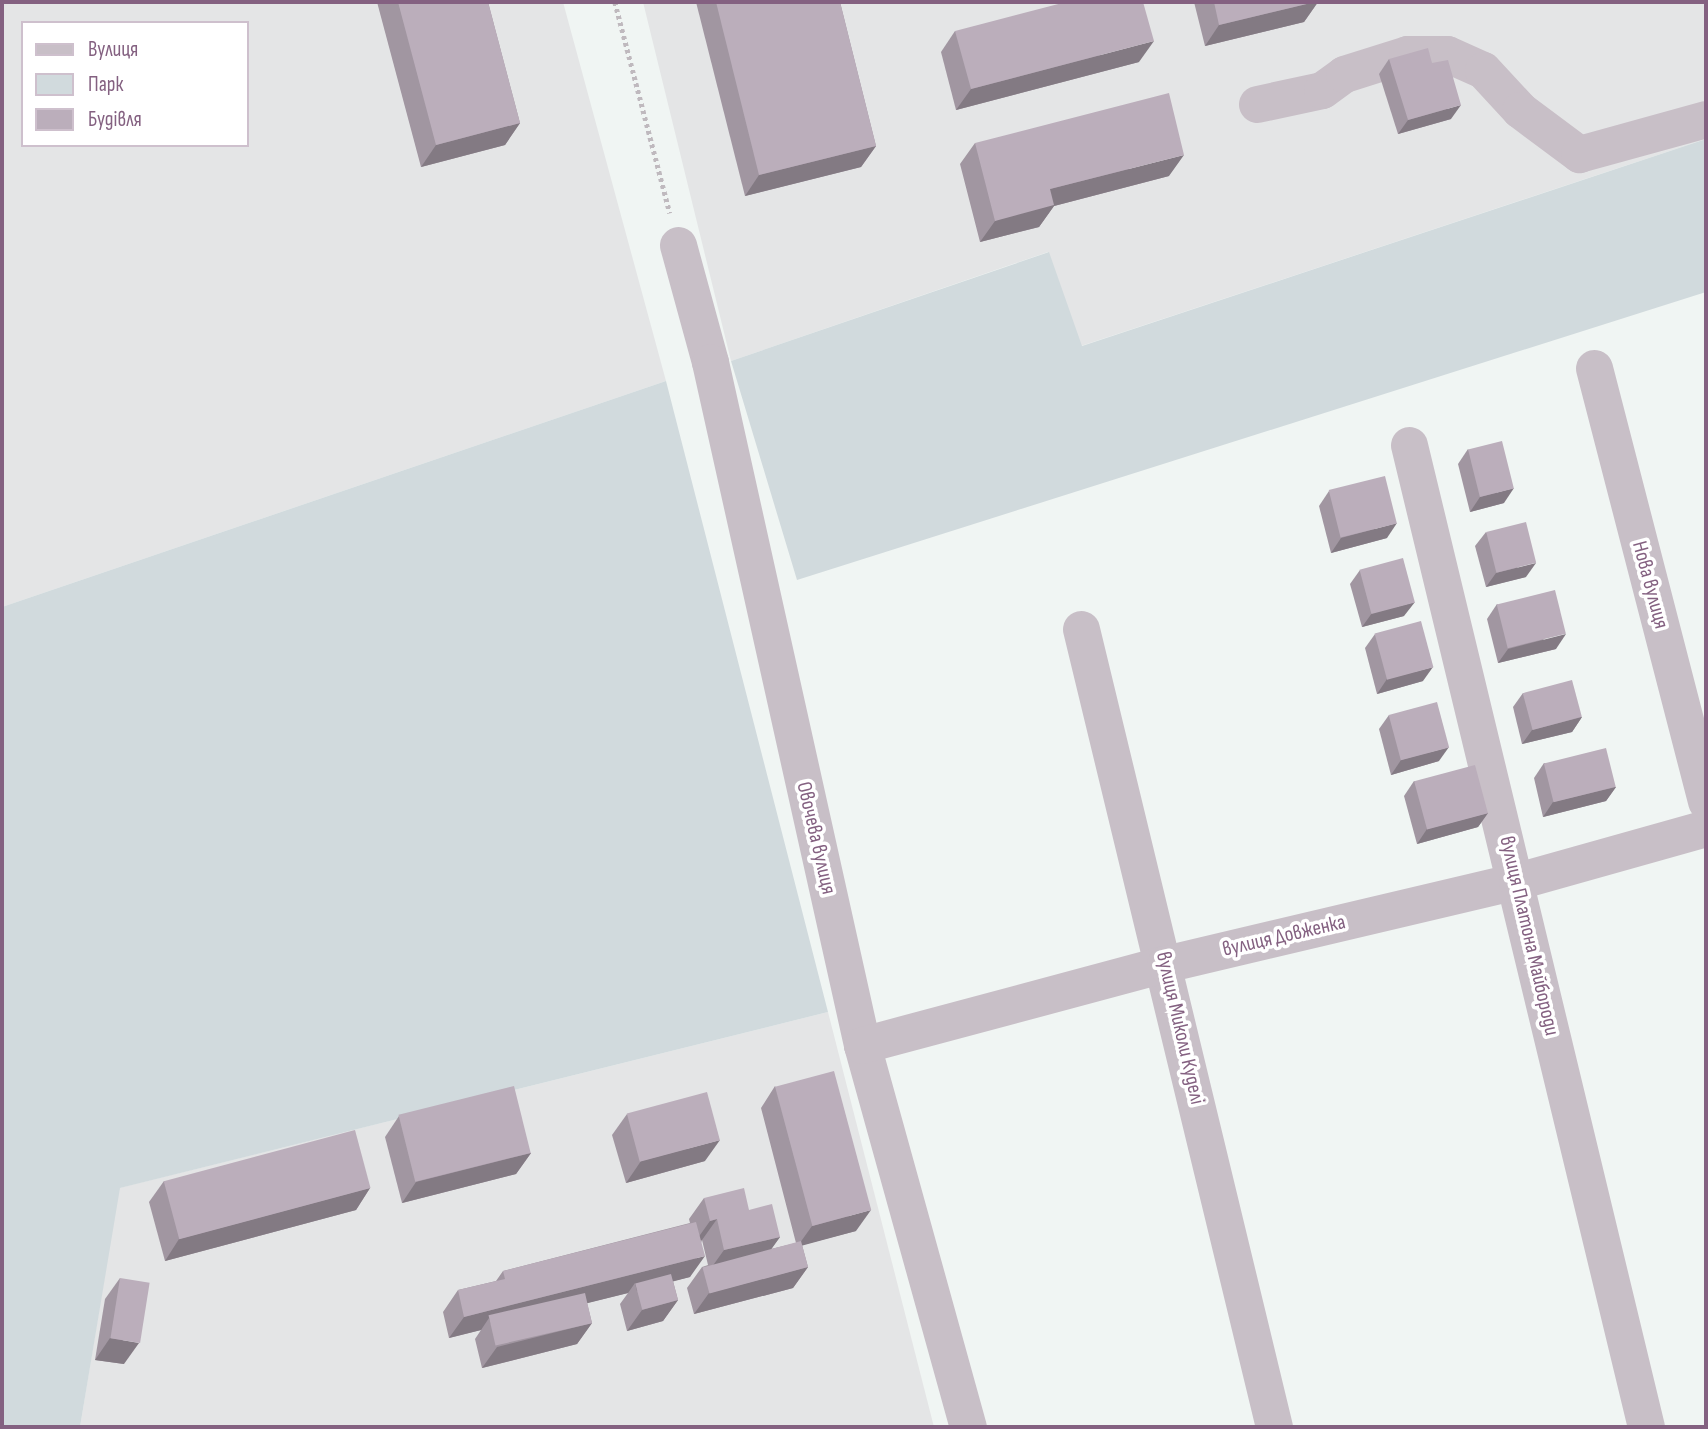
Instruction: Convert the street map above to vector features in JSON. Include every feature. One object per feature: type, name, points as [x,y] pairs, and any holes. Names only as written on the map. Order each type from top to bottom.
[{"type":"street","points":[[1257,104],[1322,90],[1343,74],[1407,54],[1447,54],[1483,70],[1520,110],[1579,154],[1706,119]]},
{"type":"street","name":"Овочева вулиця","points":[[678,245],[710,362],[862,1045],[968,1427]]},
{"type":"street","name":"Нова вулиця","points":[[1594,368],[1706,802]]},
{"type":"street","name":"вулиця Платона Майбороди","points":[[1409,445],[1517,881],[1646,1427]]},
{"type":"street","name":"вулиця Миколи Куделі","points":[[1082,629],[1165,964],[1274,1427]]},
{"type":"street","name":"вулиця Довженка","points":[[862,1045],[1165,964],[1517,881],[1706,828]]},
{"type":"path","points":[[615,2],[678,245]]},
{"type":"shaded area","points":[[2,2],[563,2],[666,381],[2,607]]},
{"type":"shaded area","points":[[643,2],[1706,2],[1706,139],[1081,346],[1048,252],[731,361]]},
{"type":"shaded area","points":[[828,1012],[934,1427],[80,1427],[119,1188]]},
{"type":"green space","points":[[1706,139],[1706,292],[797,580],[731,361],[1049,252],[1082,346]]},
{"type":"green space","points":[[666,381],[828,1012],[120,1188],[80,1427],[2,1427],[2,607]]},
{"type":"building","points":[[398,2],[488,2],[520,123],[436,145]]},
{"type":"building","points":[[716,2],[840,2],[876,146],[759,175]]},
{"type":"building","points":[[1066,2],[1143,2],[1154,41],[971,89],[955,31]]},
{"type":"building","points":[[1214,2],[1315,2],[1219,25]]},
{"type":"building","points":[[1428,48],[1432,63],[1448,60],[1461,105],[1408,120],[1389,59]]},
{"type":"building","points":[[1169,93],[1184,155],[1050,189],[1054,205],[995,221],[975,143]]},
{"type":"building","points":[[1502,441],[1514,489],[1480,497],[1468,449]]},
{"type":"building","points":[[1385,476],[1397,524],[1341,538],[1329,490]]},
{"type":"building","points":[[1526,522],[1536,563],[1496,573],[1486,532]]},
{"type":"building","points":[[1403,558],[1415,602],[1371,614],[1360,570]]},
{"type":"building","points":[[1555,590],[1566,634],[1508,648],[1497,605]]},
{"type":"building","points":[[1421,621],[1433,667],[1387,680],[1375,633]]},
{"type":"building","points":[[1572,680],[1582,717],[1533,730],[1523,693]]},
{"type":"building","points":[[1437,702],[1449,747],[1401,760],[1389,715]]},
{"type":"building","points":[[1606,748],[1616,787],[1554,802],[1544,763]]},
{"type":"building","points":[[1475,765],[1488,813],[1427,830],[1414,781]]},
{"type":"building","points":[[834,1071],[871,1210],[812,1226],[775,1087]]},
{"type":"building","points":[[514,1086],[531,1153],[415,1182],[399,1115]]},
{"type":"building","points":[[707,1092],[720,1140],[640,1162],[627,1113]]},
{"type":"building","points":[[355,1130],[371,1188],[179,1239],[164,1181]]},
{"type":"building","points":[[744,1188],[749,1210],[772,1204],[780,1237],[724,1250],[717,1219],[710,1221],[704,1198]]},
{"type":"building","points":[[696,1222],[705,1256],[464,1317],[458,1290],[505,1279],[503,1271]]},
{"type":"building","points":[[801,1241],[808,1267],[709,1293],[702,1267]]},
{"type":"building","points":[[671,1274],[678,1300],[642,1310],[635,1284]]},
{"type":"building","points":[[120,1278],[150,1283],[140,1343],[110,1338]]},
{"type":"building","points":[[585,1293],[592,1323],[496,1345],[489,1315]]}]
